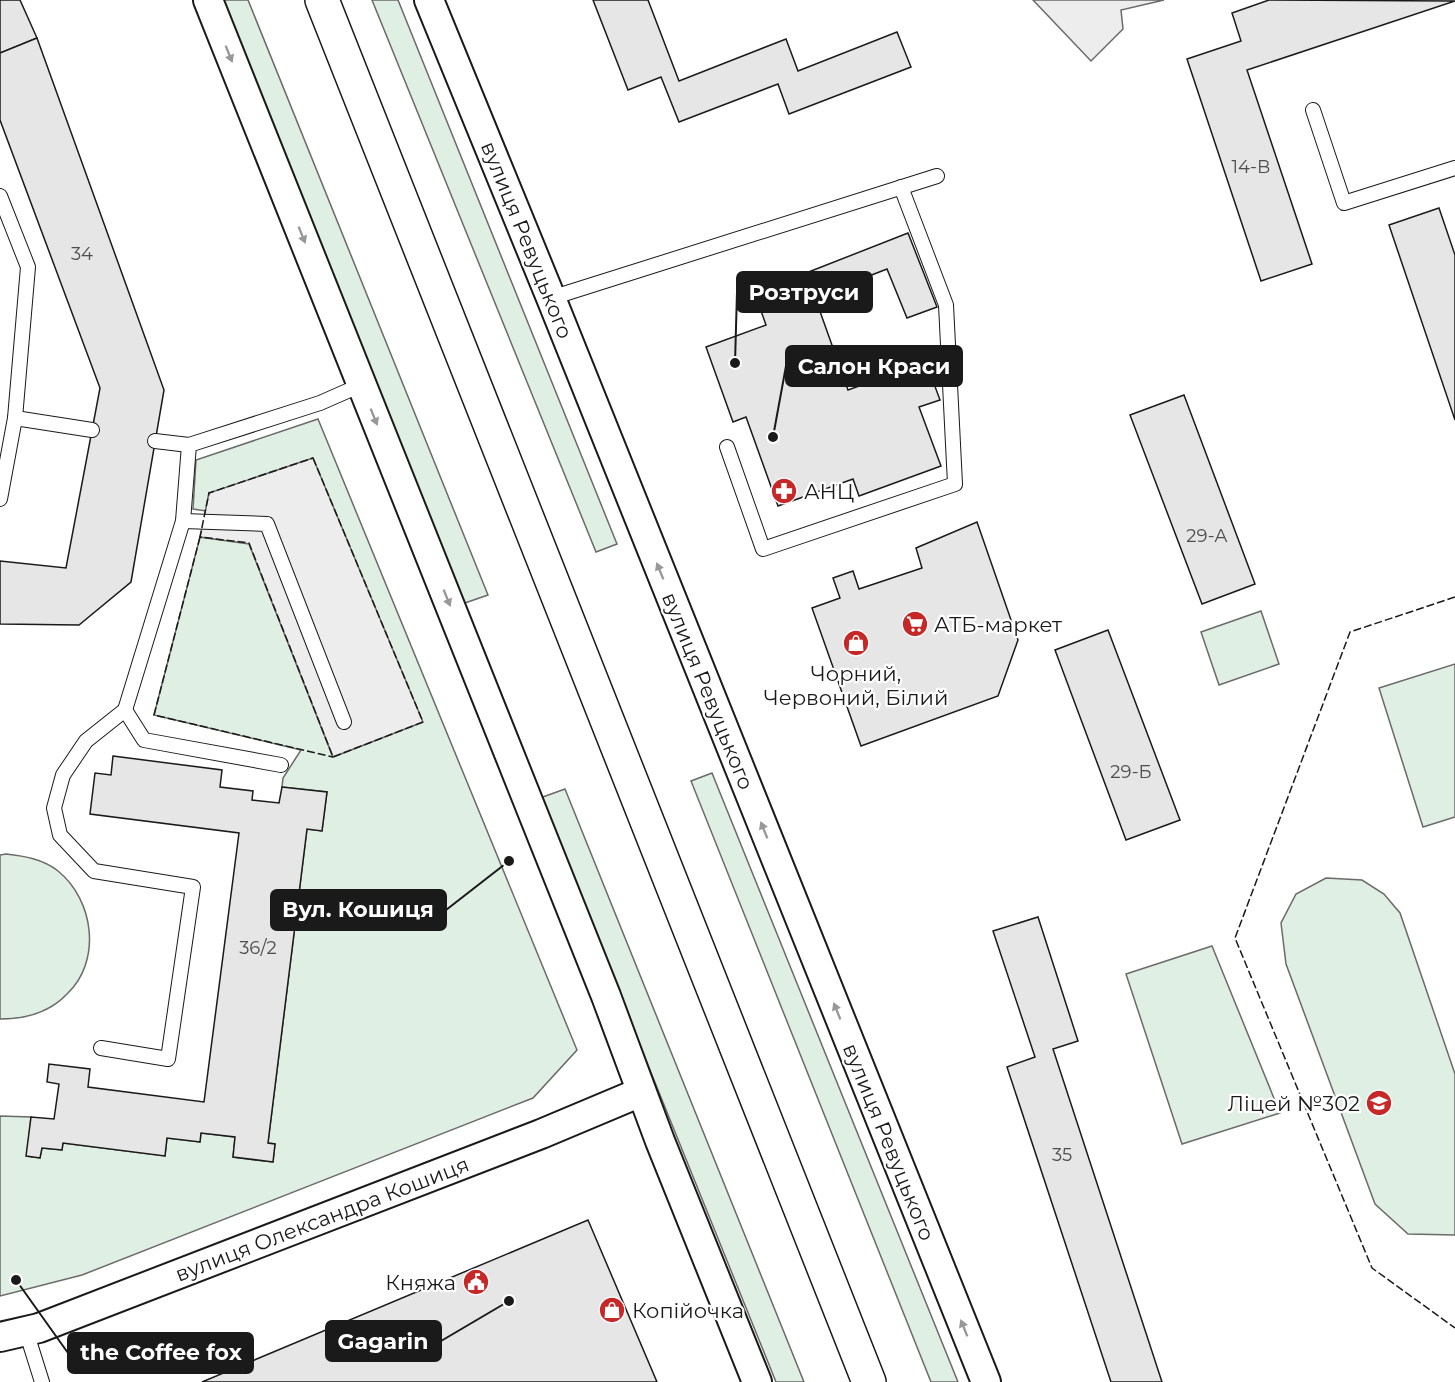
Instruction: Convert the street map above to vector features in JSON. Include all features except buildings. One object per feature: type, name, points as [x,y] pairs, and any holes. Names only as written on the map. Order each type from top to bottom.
[{"type":"street","points":[[208,0],[597,974],[641,1092],[757,1382]]},
{"type":"street","points":[[322,0],[869,1382]]},
{"type":"street","name":"вулиця Ревуцького","points":[[429,0],[987,1382]]},
{"type":"street","name":"вулиця Олександра Кошиця","points":[[13,1334],[50,1324],[519,1143],[641,1092]]},
{"type":"lane","points":[[1313,110],[1344,203],[1455,168]]},
{"type":"lane","points":[[551,298],[937,176]]},
{"type":"lane","points":[[727,447],[763,549],[955,484],[946,305],[902,187]]},
{"type":"lane","points":[[0,196],[28,267],[15,418],[0,499]]},
{"type":"lane","points":[[155,441],[189,445],[320,403],[361,385]]},
{"type":"lane","points":[[15,418],[92,430]]},
{"type":"lane","points":[[101,1048],[168,1059],[193,887],[94,871],[60,835],[54,808],[63,775],[86,741],[125,710],[183,521],[189,445]]},
{"type":"lane","points":[[183,521],[267,525],[344,722]]},
{"type":"lane","points":[[125,710],[144,740],[281,765]]},
{"type":"lane","points":[[13,1334],[42,1382]]},
{"type":"green space","points":[[221,0],[248,0],[488,595],[462,604]]},
{"type":"green space","points":[[372,0],[398,0],[617,544],[596,552]]},
{"type":"green space","points":[[318,419],[577,1050],[533,1098],[82,1275],[0,1296],[0,1116],[31,1117],[27,1156],[40,1158],[42,1148],[62,1150],[63,1143],[165,1156],[167,1138],[200,1142],[201,1133],[235,1137],[233,1157],[273,1162],[275,1144],[268,1143],[307,829],[322,831],[327,792],[282,787],[283,778],[301,750],[154,715],[200,537],[249,543],[333,757],[422,722],[209,493],[206,511],[193,509],[196,460]]},
{"type":"green space","points":[[1261,611],[1279,664],[1219,685],[1201,632]]},
{"type":"green space","points":[[1455,664],[1455,817],[1423,827],[1379,688]]},
{"type":"green space","points":[[712,773],[958,1382],[931,1382],[691,781]]},
{"type":"green space","points":[[565,789],[804,1382],[776,1382],[540,798]]},
{"type":"green space","points":[[6,854],[40,861],[58,871],[70,883],[80,898],[86,914],[89,948],[78,980],[60,1001],[36,1014],[0,1019],[0,855]]},
{"type":"green space","points":[[1326,878],[1362,880],[1384,894],[1400,913],[1455,1074],[1455,1235],[1408,1234],[1375,1204],[1286,964],[1281,923],[1296,894]]},
{"type":"green space","points":[[1212,946],[1280,1113],[1182,1144],[1126,974]]},
{"type":"shaded area","points":[[1033,0],[1164,0],[1121,10],[1123,29],[1091,61]]},
{"type":"shaded area","points":[[313,458],[423,722],[333,757],[249,544],[200,537],[209,493]]},
{"type":"fence","points":[[313,458],[423,722],[333,757],[249,543],[200,537],[209,493],[313,458]]},
{"type":"fence","points":[[200,537],[154,715],[333,757]]},
{"type":"fence","points":[[1455,597],[1350,632],[1235,938],[1372,1268],[1455,1328]]},
{"type":"place","name":"Розтруси","points":[[735,363]]},
{"type":"place","name":"Салон Краси","points":[[773,437]]},
{"type":"place","name":"АНЦ","points":[[784,491]]},
{"type":"place","name":"АТБ-маркет","points":[[915,624]]},
{"type":"place","name":"Чорний, Червоний, Білий","points":[[856,643]]},
{"type":"place","name":"Вул. Кошиця","points":[[509,861]]},
{"type":"place","name":"Ліцей №302","points":[[1379,1103]]},
{"type":"place","name":"the Coffee fox","points":[[16,1280]]},
{"type":"place","name":"Княжа","points":[[476,1282]]},
{"type":"place","name":"Gagarin","points":[[509,1301]]},
{"type":"place","name":"Копійочка","points":[[612,1310]]}]
